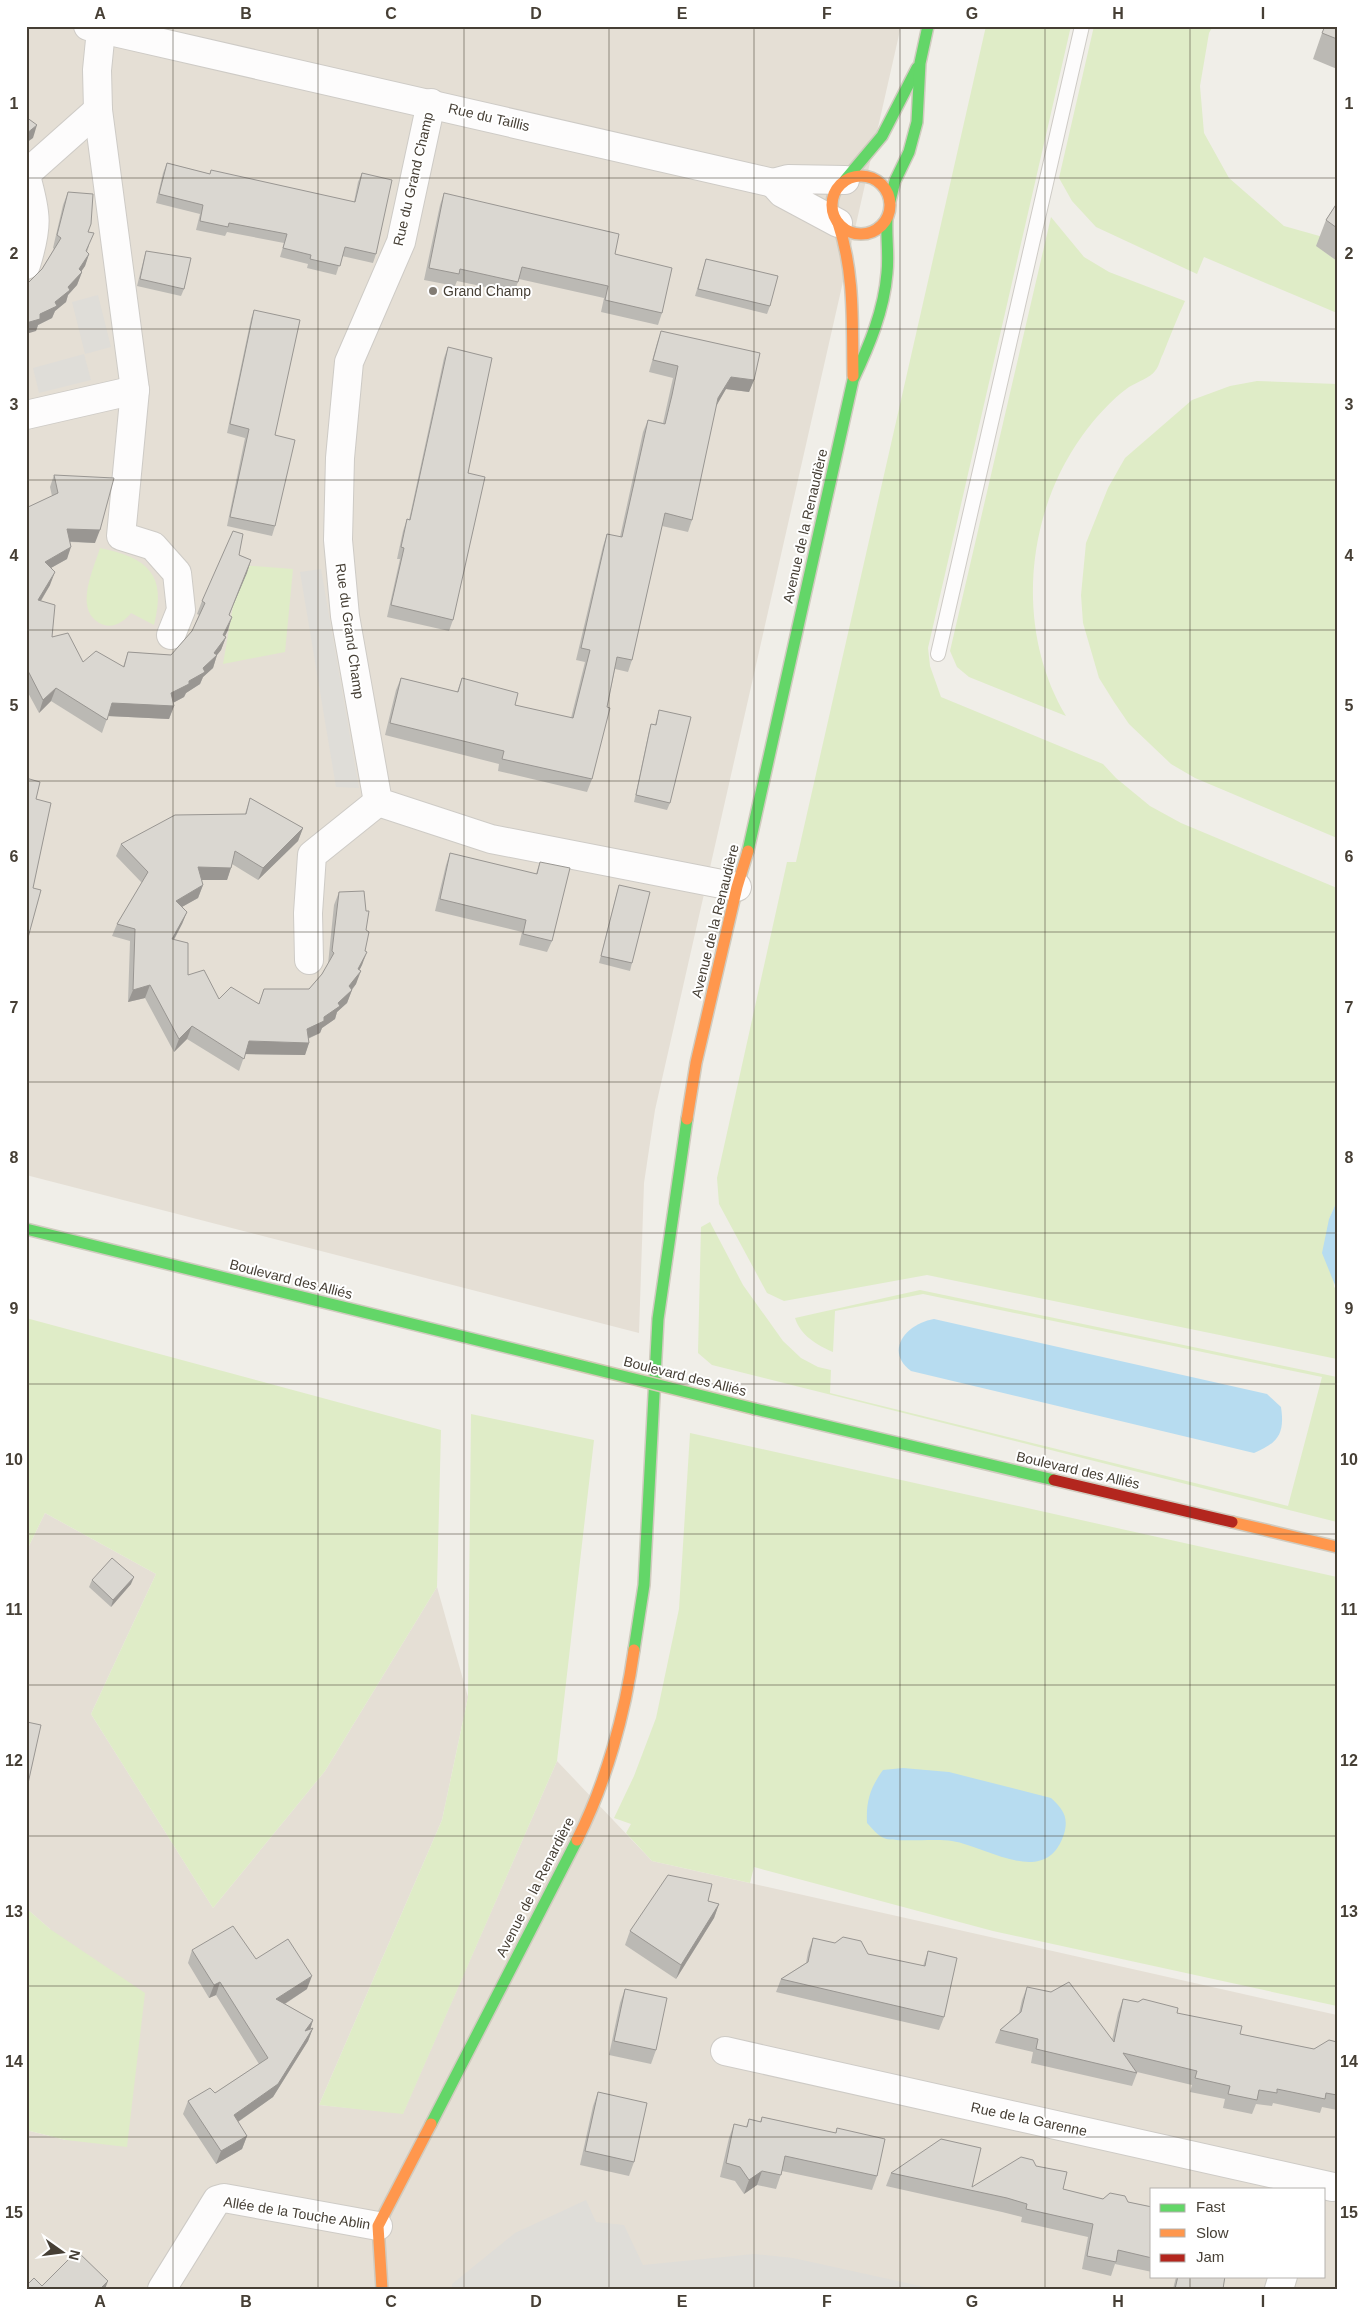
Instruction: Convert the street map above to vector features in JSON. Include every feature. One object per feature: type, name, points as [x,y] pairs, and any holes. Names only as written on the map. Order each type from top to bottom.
[{"type":"street","name":"Avenue de la Renaudière","points":[[651,1476],[658,1319],[696,1063],[737,887],[745,864],[853,380],[870,344],[884,297],[887,265],[885,237],[887,219],[895,181],[909,152],[917,122],[920,62],[928,26]]},
{"type":"street","name":"Rue du Taillis","points":[[95,28],[431,103],[773,183],[788,179],[845,180]]},
{"type":"street","points":[[95,28],[98,110],[135,390],[121,536],[153,546],[177,573],[181,610],[171,634]]},
{"type":"street","name":"Avenue de la Renaudière","points":[[853,380],[850,280],[845,241],[832,205],[838,187],[882,136],[920,62]]},
{"type":"street","name":"Rue du Grand Champ","points":[[378,802],[346,616],[338,540],[340,458],[348,362],[401,242],[431,103]]},
{"type":"street","points":[[26,265],[36,233],[34,204],[26,175],[98,110]]},
{"type":"street","points":[[845,180],[864,176],[874,178],[881,184],[890,201]]},
{"type":"street","name":"Rue du Taillis","points":[[773,183],[782,193],[838,223]]},
{"type":"street","points":[[838,223],[845,230],[863,235],[881,227],[887,219]]},
{"type":"street","points":[[26,415],[135,390]]},
{"type":"street","points":[[309,960],[308,913],[312,856],[378,802],[491,839],[737,887]]},
{"type":"street","name":"Boulevard des Alliés","points":[[26,1229],[755,1409],[1337,1548]]},
{"type":"street","name":"Avenue de la Renardière","points":[[378,2226],[593,1809],[628,1692],[644,1585],[651,1476]]},
{"type":"street","name":"Rue de la Garenne","points":[[725,2051],[1323,2188]]},
{"type":"street","name":"Allée de la Touche Ablin","points":[[162,2289],[217,2200],[224,2198],[378,2226]]},
{"type":"street","points":[[378,2226],[382,2289]]},
{"type":"lane","points":[[938,654],[1082,26]]},
{"type":"shaded area","points":[[26,26],[901,26],[655,1110],[644,1183],[639,1333],[26,1175]]},
{"type":"shaded area","points":[[98,295],[111,347],[85,354],[72,302]]},
{"type":"shaded area","points":[[84,354],[91,380],[39,393],[33,368]]},
{"type":"shaded area","points":[[321,569],[359,788],[336,787],[300,572]]},
{"type":"shaded area","points":[[45,1513],[156,1574],[91,1714],[213,1908],[325,1771],[437,1587],[468,1697],[442,1820],[319,2105],[403,2113],[557,1761],[652,1861],[1337,2015],[1337,2289],[26,2289],[26,2130],[66,2140],[50,1929],[26,1908],[26,1552]]},
{"type":"shaded area","points":[[586,2200],[596,2222],[624,2225],[643,2265],[754,2254],[793,2258],[934,2289],[452,2289],[452,2284],[515,2233]]},
{"type":"green space","points":[[986,26],[1071,26],[928,648],[930,666],[941,697],[1103,764],[1116,778],[1150,806],[1181,823],[1337,888],[1337,1201],[1329,1219],[1334,1287],[1337,1290],[1337,1359],[927,1275],[784,1301],[767,1293],[719,1204],[717,1178],[787,862],[796,862]]},
{"type":"green space","points":[[1094,26],[1213,26],[1209,33],[1200,86],[1204,133],[1229,178],[1284,226],[1323,237],[1317,246],[1337,261],[1337,313],[1204,257],[1197,274],[1096,227],[1072,201],[1059,178]]},
{"type":"green space","points":[[1051,217],[1084,257],[1109,272],[1185,301],[1156,369],[1150,376],[1122,392],[1092,423],[1063,467],[1048,501],[1038,537],[1034,574],[1034,611],[1039,648],[1050,683],[1066,716],[969,677],[957,667],[950,651]]},
{"type":"green space","points":[[1257,381],[1337,384],[1337,838],[1195,778],[1171,764],[1129,724],[1099,678],[1083,623],[1081,595],[1086,543],[1108,488],[1125,458],[1192,400],[1230,386]]},
{"type":"green space","points":[[100,548],[131,557],[142,563],[150,571],[158,593],[154,625],[131,613],[126,619],[112,626],[104,625],[94,619],[89,611],[87,591]]},
{"type":"green space","points":[[240,565],[293,569],[285,652],[223,664]]},
{"type":"green space","points":[[710,1222],[743,1285],[783,1341],[801,1358],[818,1367],[831,1370],[830,1393],[1288,1506],[1322,1377],[923,1294],[835,1311],[833,1352],[810,1339],[801,1330],[795,1318],[920,1290],[1337,1377],[1337,1522],[712,1365],[698,1353],[701,1227]]},
{"type":"green space","points":[[26,1318],[441,1430],[437,1587],[325,1771],[213,1908],[91,1714],[156,1574],[45,1513],[26,1552]]},
{"type":"green space","points":[[471,1414],[594,1440],[557,1761],[403,2114],[319,2105],[442,1820],[468,1697]]},
{"type":"green space","points":[[690,1433],[1337,1577],[1337,2006],[993,1931],[754,1867],[750,1883],[652,1861],[626,1833],[631,1824],[614,1818],[634,1776],[656,1718],[679,1609]]},
{"type":"green space","points":[[26,1908],[50,1929],[145,1993],[127,2147],[66,2140],[26,2130]]},
{"type":"water","points":[[1337,1201],[1337,1290],[1322,1253],[1329,1219]]},
{"type":"water","points":[[934,1319],[1267,1394],[1281,1407],[1281,1431],[1274,1441],[1254,1453],[911,1371],[903,1363],[899,1355],[899,1346],[902,1339],[916,1326]]},
{"type":"water","points":[[903,1768],[949,1772],[1051,1798],[1064,1814],[1066,1823],[1064,1834],[1056,1850],[1044,1859],[1030,1862],[999,1856],[952,1841],[884,1838],[877,1834],[867,1823],[867,1808],[870,1795],[883,1770]]},
{"type":"building","points":[[1325,26],[1337,26],[1337,39],[1322,33]]},
{"type":"building","points":[[26,117],[37,125],[26,134]]},
{"type":"building","points":[[167,163],[210,174],[211,170],[355,202],[362,173],[392,180],[376,254],[345,247],[340,266],[310,259],[311,255],[283,248],[287,234],[229,223],[228,227],[200,221],[203,205],[159,194]]},
{"type":"building","points":[[68,192],[93,194],[91,224],[88,232],[94,233],[86,251],[89,254],[79,269],[82,272],[68,287],[70,290],[55,302],[57,306],[40,314],[40,319],[26,323],[26,285],[42,269],[61,238],[57,235]]},
{"type":"building","points":[[444,193],[619,234],[615,254],[672,268],[662,313],[605,300],[608,286],[522,267],[518,282],[460,269],[459,274],[429,268]]},
{"type":"building","points":[[1337,203],[1337,228],[1326,220]]},
{"type":"building","points":[[146,251],[191,258],[184,289],[140,279]]},
{"type":"building","points":[[706,259],[778,276],[770,306],[698,289]]},
{"type":"building","points":[[254,310],[300,320],[275,435],[295,440],[275,526],[230,517],[249,429],[230,424]]},
{"type":"building","points":[[661,331],[760,353],[754,380],[731,377],[718,398],[692,520],[665,513],[632,660],[617,657],[607,707],[610,708],[592,779],[502,759],[504,751],[390,723],[401,678],[458,692],[462,678],[518,693],[515,705],[573,718],[590,650],[581,648],[607,534],[622,537],[648,420],[665,424],[672,395],[678,366],[653,360]]},
{"type":"building","points":[[448,347],[492,358],[468,473],[485,477],[453,620],[391,605],[404,548],[401,547],[407,519],[410,520]]},
{"type":"building","points":[[54,475],[114,478],[100,530],[67,529],[71,547],[45,562],[55,572],[38,600],[55,605],[52,637],[68,633],[83,662],[96,651],[124,667],[128,652],[171,655],[192,631],[205,603],[202,601],[233,531],[243,534],[239,555],[251,560],[229,615],[232,617],[223,635],[226,637],[214,653],[217,655],[203,668],[205,672],[189,681],[189,684],[171,693],[174,706],[112,703],[107,720],[56,688],[43,700],[26,667],[26,508],[58,493]]},
{"type":"building","points":[[659,710],[691,717],[670,803],[636,795],[651,724],[656,725]]},
{"type":"building","points":[[26,778],[40,782],[36,799],[51,803],[33,888],[41,890],[26,945]]},
{"type":"building","points":[[250,798],[303,828],[263,868],[235,851],[231,868],[198,867],[203,885],[176,901],[187,912],[172,939],[188,943],[188,975],[204,970],[219,999],[231,987],[259,1004],[264,989],[309,989],[322,974],[334,953],[332,951],[339,892],[364,891],[366,911],[369,911],[366,930],[369,932],[365,951],[367,952],[358,969],[361,971],[349,986],[352,990],[338,1003],[340,1006],[324,1017],[324,1021],[307,1029],[309,1043],[249,1041],[244,1059],[192,1026],[179,1039],[150,985],[133,990],[135,929],[117,924],[148,872],[121,844],[175,815],[246,814]]},
{"type":"building","points":[[450,853],[537,874],[540,862],[570,868],[552,941],[523,934],[526,920],[440,899]]},
{"type":"building","points":[[619,885],[650,892],[632,963],[601,956]]},
{"type":"building","points":[[112,1558],[134,1577],[113,1600],[92,1580]]},
{"type":"building","points":[[26,1717],[27,1722],[41,1725],[27,1788]]},
{"type":"building","points":[[668,1875],[712,1884],[708,1901],[719,1904],[681,1965],[630,1931]]},
{"type":"building","points":[[233,1926],[256,1959],[288,1939],[312,1976],[276,1999],[313,2020],[305,2031],[313,2028],[278,2084],[234,2115],[247,2136],[221,2151],[188,2101],[210,2088],[215,2093],[268,2058],[220,1982],[214,1985],[192,1950]]},
{"type":"building","points":[[843,1937],[861,1941],[868,1954],[925,1966],[928,1951],[957,1958],[944,2017],[781,1979],[808,1962],[813,1938],[835,1943]]},
{"type":"building","points":[[1069,1982],[1114,2042],[1123,1999],[1138,2002],[1143,1999],[1178,2008],[1177,2013],[1242,2026],[1240,2034],[1314,2049],[1329,2040],[1337,2042],[1337,2095],[1326,2093],[1325,2099],[1277,2089],[1277,2093],[1259,2090],[1257,2100],[1228,2094],[1230,2086],[1195,2078],[1197,2071],[1123,2053],[1137,2073],[1036,2049],[1038,2039],[1000,2030],[1021,2012],[1027,1987],[1051,1992]]},
{"type":"building","points":[[625,1989],[667,1998],[656,2050],[614,2041]]},
{"type":"building","points":[[598,2092],[647,2103],[634,2162],[585,2151]]},
{"type":"building","points":[[762,2117],[836,2133],[837,2128],[885,2139],[877,2176],[785,2156],[781,2175],[762,2171],[749,2180],[740,2167],[726,2163],[734,2124],[747,2127],[749,2119],[761,2122]]},
{"type":"building","points":[[941,2139],[981,2148],[972,2187],[1021,2157],[1033,2160],[1036,2166],[1067,2172],[1063,2189],[1103,2199],[1110,2193],[1125,2196],[1128,2202],[1150,2207],[1150,2258],[1118,2250],[1116,2262],[1087,2256],[1093,2224],[1026,2209],[1027,2204],[1007,2198],[891,2173]]},
{"type":"building","points":[[77,2251],[108,2281],[100,2289],[26,2289],[26,2286],[34,2278],[42,2286]]},
{"type":"building","points":[[1178,2278],[1225,2278],[1223,2289],[1175,2289]]},
{"type":"traffic: fast","points":[[890,201],[895,181],[909,152],[917,122],[920,63],[928,26]]},
{"type":"traffic: fast","points":[[845,180],[882,136],[917,68]]},
{"type":"traffic: fast","points":[[748,851],[853,380],[870,341],[883,301],[888,266],[887,219]]},
{"type":"traffic: fast","points":[[634,1650],[644,1585],[658,1319],[687,1119]]},
{"type":"traffic: fast","points":[[26,1229],[542,1356]]},
{"type":"traffic: fast","points":[[542,1356],[755,1409]]},
{"type":"traffic: fast","points":[[755,1409],[1054,1480]]},
{"type":"traffic: fast","points":[[431,2124],[577,1840]]},
{"type":"traffic: slow","points":[[855,176],[867,176],[882,184],[890,199],[890,205],[890,211],[882,226],[867,234],[855,234],[840,226],[832,211],[832,199],[840,184],[855,176]]},
{"type":"traffic: slow","points":[[838,223],[847,261],[852,299],[853,376]]},
{"type":"traffic: slow","points":[[687,1119],[696,1063],[737,887],[748,851]]},
{"type":"traffic: slow","points":[[1232,1522],[1337,1547]]},
{"type":"traffic: slow","points":[[577,1840],[597,1795],[613,1748],[620,1723],[634,1650]]},
{"type":"traffic: slow","points":[[382,2289],[378,2226],[431,2124]]},
{"type":"traffic: jam","points":[[1054,1480],[1232,1522]]},
{"type":"place","name":"Grand Champ","points":[[433,291]]}]
